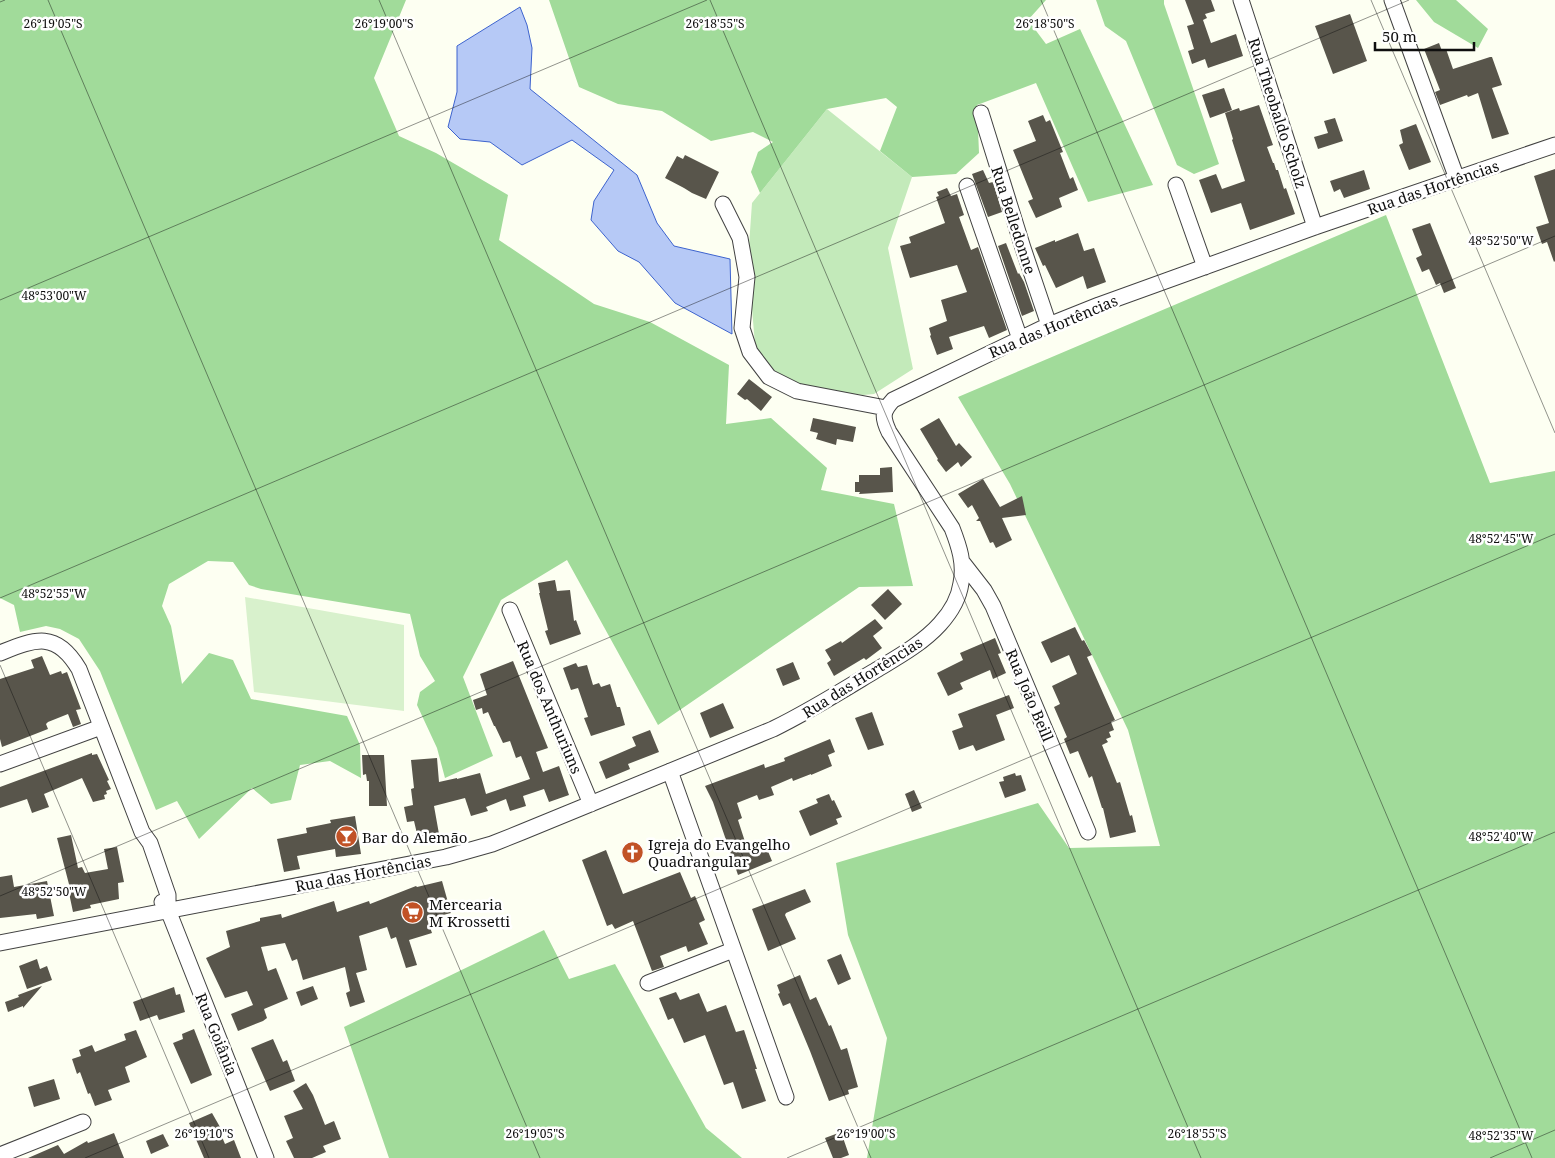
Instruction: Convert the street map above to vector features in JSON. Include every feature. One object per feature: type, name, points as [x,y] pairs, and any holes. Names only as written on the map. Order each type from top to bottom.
[{"type":"street","name":"Rua Theobaldo Scholz","points":[[1241,0],[1315,227]]},
{"type":"street","points":[[1392,0],[1457,179]]},
{"type":"street","name":"Rua Belledonne","points":[[980,113],[1049,325]]},
{"type":"street","name":"Rua das Hortências","points":[[0,943],[462,853],[522,832],[591,804],[773,729],[809,712],[908,651],[928,636],[942,622],[954,604],[962,584],[963,563],[959,545],[952,528],[889,432],[884,420],[886,408],[893,400],[1049,325],[1100,305],[1315,227],[1555,145]]},
{"type":"street","points":[[1176,185],[1205,267]]},
{"type":"street","points":[[967,186],[1020,339]]},
{"type":"street","points":[[722,204],[740,238],[747,277],[742,328],[750,352],[769,377],[797,391],[886,408]]},
{"type":"street","name":"Rua João Beill","points":[[963,563],[984,590],[993,606],[1088,832]]},
{"type":"street","name":"Rua dos Anthuriuns","points":[[510,610],[591,804]]},
{"type":"street","name":"Rua Goiânia","points":[[0,653],[26,642],[38,640],[51,642],[71,655],[79,669],[142,832],[150,844],[168,895],[168,910],[266,1158]]},
{"type":"street","points":[[0,764],[101,727]]},
{"type":"street","points":[[670,771],[786,1097]]},
{"type":"street","points":[[648,983],[733,950]]},
{"type":"street","points":[[0,1155],[83,1122]]},
{"type":"green space","points":[[0,0],[406,0],[374,78],[399,136],[436,153],[508,195],[499,240],[594,304],[650,322],[729,365],[726,424],[771,418],[827,468],[821,490],[894,504],[913,586],[859,587],[658,725],[567,560],[501,600],[463,677],[493,756],[445,778],[437,748],[417,705],[420,692],[435,681],[420,656],[410,614],[261,589],[249,585],[233,562],[208,561],[169,584],[162,606],[171,626],[182,684],[209,653],[233,660],[251,699],[347,716],[360,745],[361,778],[330,761],[300,765],[291,800],[271,804],[252,788],[199,839],[177,801],[156,810],[100,671],[79,639],[60,629],[46,626],[20,632],[14,605],[0,598]]},
{"type":"green space","points":[[549,0],[1046,0],[1028,20],[1046,44],[1080,29],[1153,185],[1088,202],[1036,83],[977,105],[979,153],[956,174],[912,177],[880,151],[897,107],[886,98],[827,109],[760,193],[751,172],[758,152],[773,142],[753,132],[711,141],[662,111],[618,104],[579,87]]},
{"type":"green space","points":[[1096,0],[1164,0],[1219,164],[1194,174],[1177,165],[1126,41],[1105,26]]},
{"type":"green space","points":[[1416,0],[1456,0],[1488,29],[1478,48],[1434,22]]},
{"type":"green space","points":[[827,109],[912,177],[888,248],[913,369],[874,394],[863,395],[819,390],[774,377],[756,357],[748,260],[752,203]]},
{"type":"green space","points":[[1386,215],[1490,483],[1555,471],[1555,1158],[867,1158],[887,1038],[848,935],[836,863],[1038,803],[1069,848],[1160,846],[1128,730],[1010,484],[958,397]]},
{"type":"green space","points":[[245,597],[404,625],[404,711],[254,692]]},
{"type":"green space","points":[[544,930],[569,979],[615,964],[706,1128],[742,1158],[389,1158],[344,1027]]},
{"type":"water","points":[[520,7],[527,25],[532,48],[530,89],[637,175],[657,223],[674,246],[730,259],[732,334],[675,303],[639,262],[618,251],[591,220],[594,201],[614,170],[572,140],[522,165],[490,142],[460,139],[448,127],[457,92],[457,46]]},
{"type":"building","points":[[1185,0],[1211,0],[1215,11],[1205,14],[1207,18],[1203,20],[1211,43],[1236,34],[1243,56],[1208,68],[1205,59],[1192,64],[1188,51],[1194,49],[1187,26],[1194,24]]},
{"type":"building","points":[[1350,14],[1367,61],[1333,74],[1315,26]]},
{"type":"building","points":[[1439,43],[1442,51],[1446,49],[1453,69],[1492,57],[1502,85],[1492,88],[1509,134],[1492,139],[1478,93],[1440,105],[1435,92],[1440,90],[1424,49]]},
{"type":"building","points":[[1224,88],[1232,110],[1210,118],[1202,95]]},
{"type":"building","points":[[1259,105],[1273,145],[1267,147],[1276,170],[1278,170],[1284,189],[1286,188],[1295,214],[1250,230],[1241,203],[1211,213],[1199,180],[1216,174],[1222,189],[1245,181],[1225,113],[1239,108],[1240,111]]},
{"type":"building","points":[[1043,115],[1046,122],[1050,120],[1063,152],[1060,153],[1070,179],[1073,177],[1078,190],[1059,198],[1062,207],[1036,218],[1028,201],[1033,199],[1013,150],[1036,141],[1028,121]]},
{"type":"building","points":[[1335,118],[1343,141],[1318,149],[1314,137],[1328,133],[1324,121]]},
{"type":"building","points":[[1416,124],[1431,162],[1409,170],[1399,145],[1403,143],[1400,130]]},
{"type":"building","points":[[685,155],[719,172],[706,199],[665,178],[677,156],[683,159]]},
{"type":"building","points":[[1555,169],[1554,262],[1547,242],[1542,244],[1536,227],[1549,223],[1534,176]]},
{"type":"building","points":[[983,170],[989,183],[993,182],[1002,212],[988,217],[972,174]]},
{"type":"building","points":[[1364,170],[1370,189],[1344,198],[1340,189],[1334,192],[1330,181]]},
{"type":"building","points":[[947,188],[951,196],[957,194],[964,215],[959,217],[971,250],[978,247],[1007,330],[989,338],[984,326],[949,337],[953,349],[937,355],[929,328],[947,321],[941,300],[967,292],[957,265],[910,278],[900,246],[911,243],[909,237],[945,223],[936,197],[939,196],[937,192]]},
{"type":"building","points":[[1430,223],[1456,288],[1444,293],[1440,283],[1436,285],[1429,269],[1422,272],[1416,258],[1422,255],[1412,229]]},
{"type":"building","points":[[1078,233],[1084,251],[1094,248],[1106,282],[1087,289],[1083,276],[1056,288],[1035,248]]},
{"type":"building","points":[[1006,243],[1018,274],[1024,282],[1034,311],[1022,316],[998,246]]},
{"type":"building","points":[[749,379],[772,397],[761,411],[747,399],[745,400],[737,394]]},
{"type":"building","points":[[813,418],[856,427],[853,442],[837,439],[836,445],[816,439],[818,433],[810,431]]},
{"type":"building","points":[[939,418],[956,446],[959,443],[972,457],[961,467],[958,462],[946,472],[920,429]]},
{"type":"building","points":[[892,467],[893,492],[859,494],[860,492],[855,492],[855,482],[859,482],[859,475],[880,475],[880,468]]},
{"type":"building","points":[[983,479],[1000,507],[1022,496],[1026,515],[1002,518],[1012,540],[996,548],[993,542],[990,543],[980,521],[976,521],[979,518],[972,505],[968,508],[958,494]]},
{"type":"building","points":[[555,580],[557,591],[570,590],[574,621],[576,620],[581,634],[550,645],[545,631],[548,630],[538,583]]},
{"type":"building","points":[[888,589],[902,604],[885,620],[871,605]]},
{"type":"building","points":[[875,619],[883,628],[873,636],[882,648],[866,660],[864,658],[834,676],[827,663],[831,660],[825,650],[841,641],[842,643]]},
{"type":"building","points":[[1075,627],[1092,655],[1087,657],[1115,720],[1111,722],[1114,730],[1109,732],[1111,737],[1106,739],[1108,742],[1102,745],[1117,783],[1120,782],[1136,832],[1110,838],[1103,808],[1092,776],[1089,778],[1078,751],[1070,754],[1064,739],[1067,737],[1054,707],[1060,704],[1052,686],[1077,674],[1069,655],[1051,663],[1041,642]]},
{"type":"building","points":[[995,638],[1001,653],[998,654],[1006,673],[993,679],[990,670],[960,683],[963,689],[948,696],[937,673],[963,660],[960,653]]},
{"type":"building","points":[[42,656],[50,675],[61,671],[62,674],[67,672],[81,709],[76,710],[81,724],[73,727],[68,714],[48,722],[46,724],[48,729],[2,747],[0,739],[0,679],[34,668],[31,660]]},
{"type":"building","points":[[513,661],[548,748],[536,752],[543,772],[559,766],[569,795],[549,802],[544,789],[523,796],[526,806],[510,811],[506,799],[486,807],[488,811],[471,816],[465,798],[434,806],[439,834],[418,838],[414,821],[407,822],[404,807],[413,805],[411,789],[414,788],[411,760],[437,758],[439,782],[480,773],[486,794],[530,779],[521,756],[516,758],[510,741],[503,743],[488,712],[483,714],[482,708],[476,710],[473,700],[487,695],[480,674]]},
{"type":"building","points":[[793,662],[800,679],[783,686],[776,669]]},
{"type":"building","points":[[576,663],[578,667],[587,665],[593,685],[599,683],[601,687],[610,684],[625,725],[591,736],[584,718],[588,717],[578,688],[571,690],[563,668]]},
{"type":"building","points":[[1009,695],[1014,708],[996,715],[1005,740],[976,751],[973,745],[959,750],[952,731],[963,727],[958,714]]},
{"type":"building","points":[[723,703],[734,728],[710,738],[700,713]]},
{"type":"building","points":[[872,712],[884,745],[868,750],[855,718]]},
{"type":"building","points":[[650,730],[659,752],[628,764],[630,769],[606,779],[599,762],[636,746],[632,737]]},
{"type":"building","points":[[830,739],[835,752],[828,755],[832,766],[793,781],[792,778],[771,787],[774,795],[759,800],[757,795],[737,803],[742,818],[738,820],[748,851],[765,844],[772,861],[738,875],[713,802],[705,786],[764,764],[765,768],[785,761],[784,758]]},
{"type":"building","points":[[92,753],[92,755],[97,754],[109,780],[107,781],[111,789],[106,791],[105,799],[93,802],[82,778],[44,794],[49,807],[32,813],[27,799],[0,808],[0,787]]},
{"type":"building","points":[[362,755],[384,755],[387,806],[369,806],[369,781],[367,781],[366,774],[363,775]]},
{"type":"building","points":[[1015,773],[1016,776],[1021,775],[1026,790],[1005,798],[999,782],[1004,781],[1003,777]]},
{"type":"building","points":[[914,790],[922,808],[912,812],[905,794]]},
{"type":"building","points":[[829,794],[842,817],[836,819],[838,824],[810,836],[799,811],[818,803],[816,799]]},
{"type":"building","points":[[355,816],[361,854],[336,857],[335,849],[297,856],[300,869],[284,872],[277,839],[307,833],[306,828],[331,823],[330,820]]},
{"type":"building","points":[[71,835],[78,868],[82,867],[85,873],[108,869],[104,849],[117,847],[124,882],[118,883],[119,899],[90,905],[91,908],[73,912],[69,893],[71,892],[57,838]]},
{"type":"building","points":[[606,850],[623,894],[680,872],[691,898],[695,896],[705,920],[699,923],[708,944],[688,952],[686,946],[660,956],[664,967],[652,971],[633,921],[615,929],[612,924],[607,926],[582,860]]},
{"type":"building","points":[[12,875],[14,887],[47,881],[54,916],[37,919],[36,914],[0,918],[0,877]]},
{"type":"building","points":[[442,881],[451,913],[427,919],[432,933],[409,940],[417,965],[406,968],[396,937],[391,939],[387,927],[359,936],[367,970],[356,973],[365,1002],[350,1007],[346,993],[350,991],[345,967],[303,980],[297,959],[292,961],[285,943],[261,947],[268,971],[276,968],[288,999],[264,1009],[267,1018],[263,1021],[238,1031],[231,1014],[253,1005],[247,991],[225,998],[206,958],[230,947],[226,931],[260,921],[260,918],[281,914],[282,918],[334,901],[337,912],[369,901],[370,904],[416,886]]},
{"type":"building","points":[[805,889],[811,902],[785,915],[796,939],[768,951],[752,909]]},
{"type":"building","points":[[841,954],[851,979],[838,985],[827,960]]},
{"type":"building","points":[[37,959],[40,969],[47,966],[52,980],[27,989],[19,966]]},
{"type":"building","points":[[800,975],[810,1000],[816,997],[829,1026],[831,1025],[841,1050],[847,1048],[858,1087],[848,1090],[849,1094],[829,1101],[790,1003],[783,1006],[778,994],[780,993],[777,985]]},
{"type":"building","points":[[42,986],[23,1008],[23,1006],[8,1012],[5,1002]]},
{"type":"building","points":[[313,986],[318,999],[301,1006],[296,992]]},
{"type":"building","points":[[174,987],[176,995],[180,994],[185,1012],[159,1020],[157,1015],[140,1021],[133,1002]]},
{"type":"building","points":[[676,992],[680,1000],[699,993],[707,1012],[726,1005],[736,1032],[744,1030],[766,1101],[742,1109],[733,1082],[724,1085],[705,1035],[684,1043],[673,1018],[668,1020],[659,998]]},
{"type":"building","points":[[194,1029],[212,1075],[191,1084],[173,1043],[183,1039],[182,1034]]},
{"type":"building","points":[[136,1030],[147,1057],[125,1067],[130,1082],[108,1090],[112,1100],[95,1106],[90,1093],[88,1094],[80,1072],[77,1074],[72,1059],[81,1056],[79,1050],[92,1045],[95,1052],[126,1040],[124,1034]]},
{"type":"building","points":[[273,1039],[283,1062],[287,1060],[295,1081],[270,1091],[251,1048]]},
{"type":"building","points":[[54,1079],[60,1099],[34,1107],[28,1087]]},
{"type":"building","points":[[306,1083],[325,1125],[334,1121],[341,1139],[323,1146],[326,1152],[312,1158],[294,1158],[286,1141],[293,1138],[284,1116],[303,1109],[293,1091]]},
{"type":"building","points":[[212,1113],[220,1127],[219,1130],[225,1144],[234,1140],[241,1158],[204,1158],[189,1123]]},
{"type":"building","points":[[841,1132],[849,1155],[833,1158],[825,1138]]},
{"type":"building","points":[[114,1133],[124,1158],[28,1158],[58,1145],[64,1154],[87,1141],[88,1143]]},
{"type":"building","points":[[163,1134],[169,1146],[151,1154],[146,1141]]},
{"type":"place","name":"Bar do Alemão","points":[[346,837]]},
{"type":"place","name":"Igreja do Evangelho Quadrangular","points":[[632,853]]},
{"type":"place","name":"Mercearia M Krossetti","points":[[413,913]]}]
